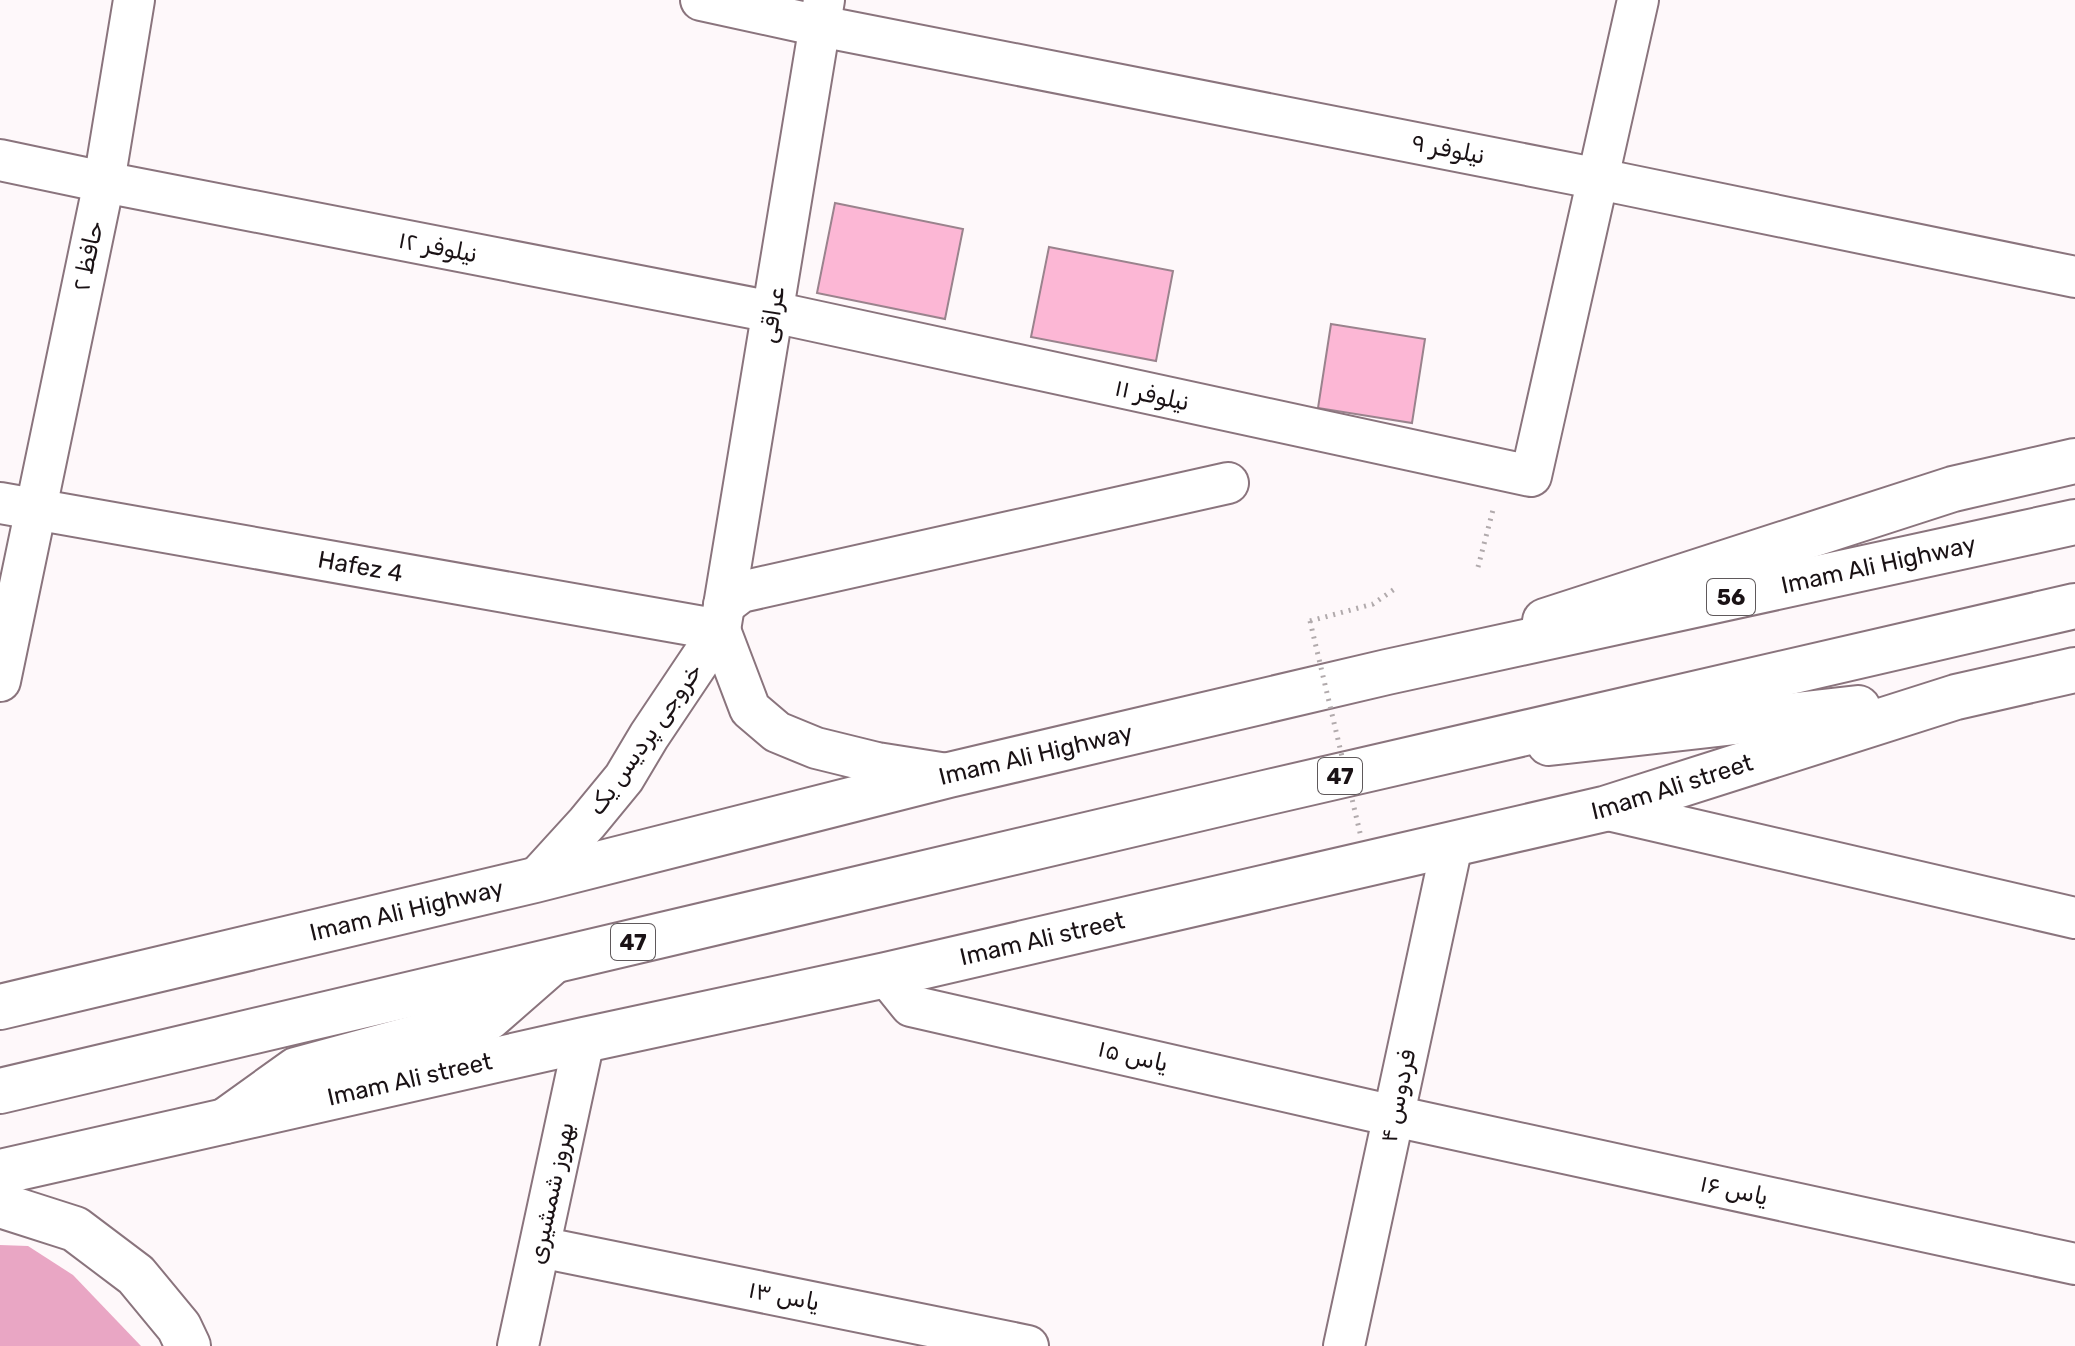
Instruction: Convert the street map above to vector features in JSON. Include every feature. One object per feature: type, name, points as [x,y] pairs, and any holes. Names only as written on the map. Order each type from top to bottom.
[{"type":"main road","points":[[1387,672],[1953,489],[2075,461]]},
{"type":"main road","name":"Imam Ali Highway","points":[[0,1007],[535,880],[949,775],[1387,672],[2075,522]]},
{"type":"main road","points":[[1415,759],[2075,606]]},
{"type":"main road","name":"Imam Ali street","points":[[0,1172],[886,975],[1604,809],[1956,697],[2075,670]]},
{"type":"main road","name":"47","points":[[0,1091],[1415,759],[1956,697]]},
{"type":"main road","points":[[225,1121],[296,1070],[488,1018],[555,960]]},
{"type":"main road","points":[[0,1205],[75,1229],[136,1275],[179,1327],[188,1346]]},
{"type":"street","name":"حافظ ۲","points":[[0,681],[18,506],[104,182],[134,0]]},
{"type":"street","name":"نیلوفر ۹","points":[[701,0],[822,13],[2075,277]]},
{"type":"street","points":[[1517,474],[1599,179],[1638,0]]},
{"type":"street","name":"عراقی","points":[[722,617],[822,13]]},
{"type":"street","name":"نیلوفر ۱۲","points":[[0,160],[773,312]]},
{"type":"street","name":"نیلوفر ۱۱","points":[[773,312],[1517,474]]},
{"type":"street","points":[[949,775],[877,763],[816,748],[777,732],[750,709],[722,617],[741,592],[1228,483]]},
{"type":"street","name":"Hafez 4","points":[[18,506],[722,617]]},
{"type":"street","name":"خروجی پردیس یک","points":[[535,880],[624,778],[722,617]]},
{"type":"street","points":[[1604,809],[2075,918]]},
{"type":"street","name":"فردوس ۴","points":[[1344,1346],[1452,845]]},
{"type":"street","name":"یاس ۱۵","points":[[886,975],[911,1006],[1394,1116]]},
{"type":"street","name":"بهروز شمشیری","points":[[518,1346],[584,1040]]},
{"type":"street","name":"یاس ۱۶","points":[[1394,1116],[2075,1264]]},
{"type":"street","name":"یاس ۱۳","points":[[540,1247],[1028,1346]]},
{"type":"path","points":[[1478,567],[1517,474]]},
{"type":"path","points":[[1361,837],[1310,621],[1373,604],[1396,588]]},
{"type":"shaded area","points":[[0,1245],[28,1246],[73,1275],[141,1346],[0,1346]]},
{"type":"building","points":[[835,203],[963,229],[945,319],[817,293]]},
{"type":"building","points":[[1049,247],[1173,271],[1156,361],[1031,337]]},
{"type":"building","points":[[1331,324],[1425,339],[1412,423],[1318,408]]}]
